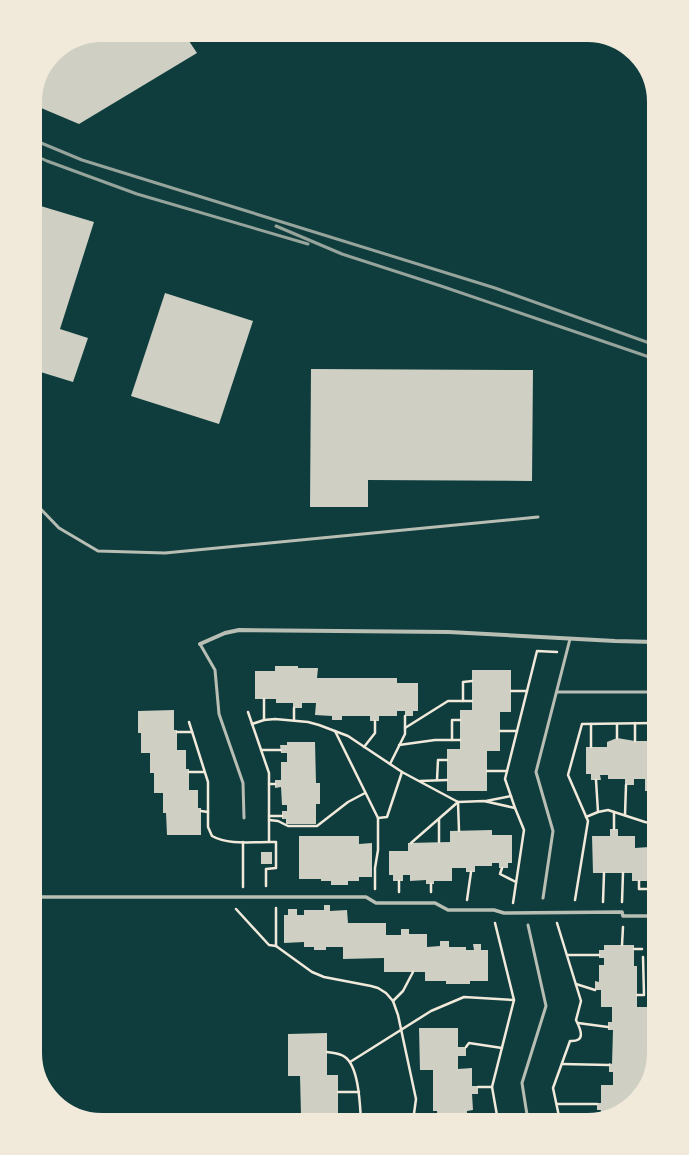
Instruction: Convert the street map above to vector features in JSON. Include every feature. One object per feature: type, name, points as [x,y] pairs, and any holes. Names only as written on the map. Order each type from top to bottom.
[{"type":"street","points":[[200,644],[225,633],[240,630],[442,632],[648,642]]},
{"type":"street","points":[[41,897],[366,897],[376,903],[435,903],[448,910],[494,910],[504,913],[602,912],[648,916]]},
{"type":"lane","points":[[41,509],[59,528],[98,551],[165,553],[538,517]]},
{"type":"lane","points":[[543,898],[553,831],[536,772],[570,639]]},
{"type":"lane","points":[[200,644],[215,670],[218,714],[243,783],[244,818]]},
{"type":"lane","points":[[556,692],[648,692]]},
{"type":"lane","points":[[527,1114],[522,1083],[546,1006],[528,925]]},
{"type":"path","points":[[511,913],[524,830],[505,779],[537,651],[567,652]]},
{"type":"path","points":[[463,701],[463,682],[472,681]]},
{"type":"path","points":[[511,691],[527,691]]},
{"type":"path","points":[[264,699],[264,720]]},
{"type":"path","points":[[405,728],[448,701],[472,701]]},
{"type":"path","points":[[294,708],[294,720]]},
{"type":"path","points":[[248,712],[269,773],[269,842]]},
{"type":"path","points":[[390,764],[405,734],[405,716]]},
{"type":"path","points":[[252,724],[264,720],[294,720],[308,722],[334,730],[348,736],[402,772],[458,802],[484,801],[511,796]]},
{"type":"path","points":[[452,740],[452,720],[460,720]]},
{"type":"path","points":[[364,747],[375,733],[375,721]]},
{"type":"path","points":[[189,722],[208,782],[208,828],[212,836],[226,841],[276,842],[276,868],[266,869],[266,897]]},
{"type":"path","points":[[635,723],[635,741]]},
{"type":"path","points":[[573,913],[588,821],[568,775],[582,724],[648,723]]},
{"type":"path","points":[[591,747],[592,724]]},
{"type":"path","points":[[617,724],[617,738]]},
{"type":"path","points":[[334,730],[378,818],[378,850],[375,868],[376,903]]},
{"type":"path","points":[[500,731],[517,731]]},
{"type":"path","points":[[177,732],[192,732]]},
{"type":"path","points":[[399,745],[435,740],[460,740]]},
{"type":"path","points":[[261,750],[281,750]]},
{"type":"path","points":[[438,780],[438,760],[447,760]]},
{"type":"path","points":[[487,771],[507,771]]},
{"type":"path","points":[[189,772],[204,772]]},
{"type":"path","points":[[378,818],[387,817],[402,772]]},
{"type":"path","points":[[419,781],[447,780]]},
{"type":"path","points":[[596,780],[598,812]]},
{"type":"path","points":[[269,784],[275,784]]},
{"type":"path","points":[[624,815],[626,784]]},
{"type":"path","points":[[269,820],[278,821],[288,826],[317,826],[348,802],[365,793]]},
{"type":"path","points":[[484,801],[515,808]]},
{"type":"path","points":[[411,843],[458,802]]},
{"type":"path","points":[[458,802],[459,831]]},
{"type":"path","points":[[586,817],[608,810],[648,823]]},
{"type":"path","points":[[201,811],[208,812]]},
{"type":"path","points":[[614,812],[614,830]]},
{"type":"path","points":[[269,816],[282,816]]},
{"type":"path","points":[[439,819],[439,842]]},
{"type":"path","points":[[243,842],[243,897]]},
{"type":"path","points":[[502,868],[500,874],[516,882]]},
{"type":"path","points":[[465,910],[471,872]]},
{"type":"path","points":[[602,912],[604,873]]},
{"type":"path","points":[[622,945],[623,873]]},
{"type":"path","points":[[639,881],[639,890],[648,890]]},
{"type":"path","points":[[225,897],[269,945],[276,946],[312,972],[324,977],[371,986],[386,993],[392,1001],[398,1015],[416,1099],[414,1114]]},
{"type":"path","points":[[276,897],[276,946]]},
{"type":"path","points":[[494,910],[494,918],[514,1000],[492,1087],[496,1114]]},
{"type":"path","points":[[554,913],[581,1001],[576,1020],[580,1027],[580,1038],[576,1041],[570,1041],[554,1088],[559,1114]]},
{"type":"path","points":[[637,995],[644,995],[643,949]]},
{"type":"path","points":[[567,955],[599,955]]},
{"type":"path","points":[[392,1001],[403,992],[414,972]]},
{"type":"path","points":[[576,984],[595,990]]},
{"type":"path","points":[[350,1062],[431,1011],[464,997],[514,1000]]},
{"type":"path","points":[[578,1023],[608,1027]]},
{"type":"path","points":[[466,1047],[469,1043],[502,1048]]},
{"type":"path","points":[[327,1052],[341,1054],[350,1062],[355,1073],[360,1114]]},
{"type":"path","points":[[562,1064],[609,1065]]},
{"type":"path","points":[[478,1087],[492,1087]]},
{"type":"path","points":[[338,1092],[358,1092]]},
{"type":"path","points":[[557,1104],[597,1104]]},
{"type":"building","points":[[102,41],[189,41],[197,53],[79,124],[41,108],[43,86],[47,75],[62,56],[71,49],[82,44]]},
{"type":"building","points":[[41,206],[94,222],[60,329],[88,338],[73,382],[41,372]]},
{"type":"building","points":[[165,293],[253,321],[219,424],[131,396]]},
{"type":"building","points":[[311,369],[533,370],[532,481],[368,480],[368,507],[310,507]]},
{"type":"building","points":[[275,666],[318,668],[317,678],[397,678],[397,683],[418,683],[418,711],[413,711],[413,716],[405,716],[405,711],[397,711],[397,716],[379,716],[379,721],[370,721],[370,716],[342,716],[342,720],[332,720],[332,716],[315,715],[316,703],[302,703],[302,708],[293,708],[293,703],[276,703],[276,699],[255,699],[255,671],[275,671]]},
{"type":"building","points":[[472,670],[511,670],[511,712],[500,712],[500,751],[487,751],[487,791],[447,791],[447,749],[460,749],[460,710],[472,710]]},
{"type":"building","points":[[174,710],[174,730],[177,730],[177,750],[186,750],[186,769],[189,769],[189,790],[198,790],[198,808],[201,808],[201,835],[167,835],[166,813],[163,813],[163,793],[154,793],[154,773],[150,773],[150,753],[141,753],[141,733],[138,733],[138,711]]},
{"type":"building","points":[[617,738],[635,741],[648,741],[648,791],[645,791],[645,779],[634,779],[634,785],[625,785],[625,779],[608,779],[608,775],[600,775],[601,780],[591,780],[591,774],[586,774],[586,747],[607,747],[607,742]]},
{"type":"building","points":[[287,742],[315,742],[316,783],[320,783],[320,804],[316,804],[316,824],[286,824],[286,819],[282,819],[282,811],[287,811],[287,805],[282,805],[281,787],[275,788],[275,780],[281,780],[281,762],[287,762],[287,753],[281,753],[280,745],[287,745]]},
{"type":"building","points":[[610,829],[618,829],[618,836],[635,836],[635,848],[648,847],[648,881],[632,881],[632,873],[593,873],[592,836],[610,836]]},
{"type":"building","points":[[492,830],[492,835],[512,835],[512,863],[508,863],[508,868],[499,868],[499,863],[492,863],[492,866],[475,866],[475,872],[466,872],[466,868],[452,868],[452,881],[434,881],[434,884],[426,884],[426,880],[410,881],[410,875],[403,875],[403,881],[393,881],[393,875],[389,875],[389,851],[408,851],[408,843],[450,842],[450,831]]},
{"type":"building","points":[[299,836],[359,836],[359,844],[372,843],[372,877],[359,877],[359,881],[348,881],[348,885],[331,885],[331,881],[321,881],[321,879],[299,879]]},
{"type":"building","points":[[261,852],[272,852],[272,864],[261,864]]},
{"type":"building","points":[[324,905],[330,905],[330,911],[347,910],[348,923],[386,923],[386,935],[401,935],[401,929],[409,929],[409,934],[427,934],[427,947],[440,946],[440,941],[449,941],[449,947],[466,947],[466,950],[474,950],[473,944],[481,944],[481,950],[488,950],[488,981],[470,981],[470,984],[446,984],[446,981],[425,981],[425,972],[384,972],[384,958],[343,959],[343,947],[326,947],[326,950],[314,950],[314,947],[304,947],[304,942],[284,943],[284,915],[288,915],[288,909],[297,909],[297,915],[304,915],[304,910],[324,910]]},
{"type":"building","points":[[604,945],[634,945],[634,966],[637,966],[637,1007],[648,1007],[648,1053],[646,1069],[640,1084],[621,1104],[601,1113],[601,1110],[597,1110],[597,1103],[601,1103],[601,1085],[613,1085],[613,1072],[609,1072],[609,1063],[612,1064],[613,1030],[608,1030],[608,1022],[612,1022],[612,1007],[601,1007],[601,990],[595,990],[595,981],[599,982],[599,965],[604,965],[604,958],[599,958],[599,950],[604,950]]},
{"type":"building","points":[[419,1028],[458,1028],[458,1047],[466,1047],[466,1056],[458,1056],[458,1069],[472,1068],[472,1086],[478,1086],[478,1094],[472,1094],[473,1110],[467,1111],[467,1114],[437,1114],[437,1111],[433,1111],[433,1070],[420,1070]]},
{"type":"building","points":[[327,1033],[327,1075],[338,1075],[338,1114],[301,1114],[300,1076],[288,1076],[288,1034]]},
{"type":"railway","points":[[41,143],[82,160],[495,288],[648,343]]},
{"type":"railway","points":[[41,158],[137,194],[308,244]]},
{"type":"railway","points":[[276,226],[342,254],[648,357]]}]
